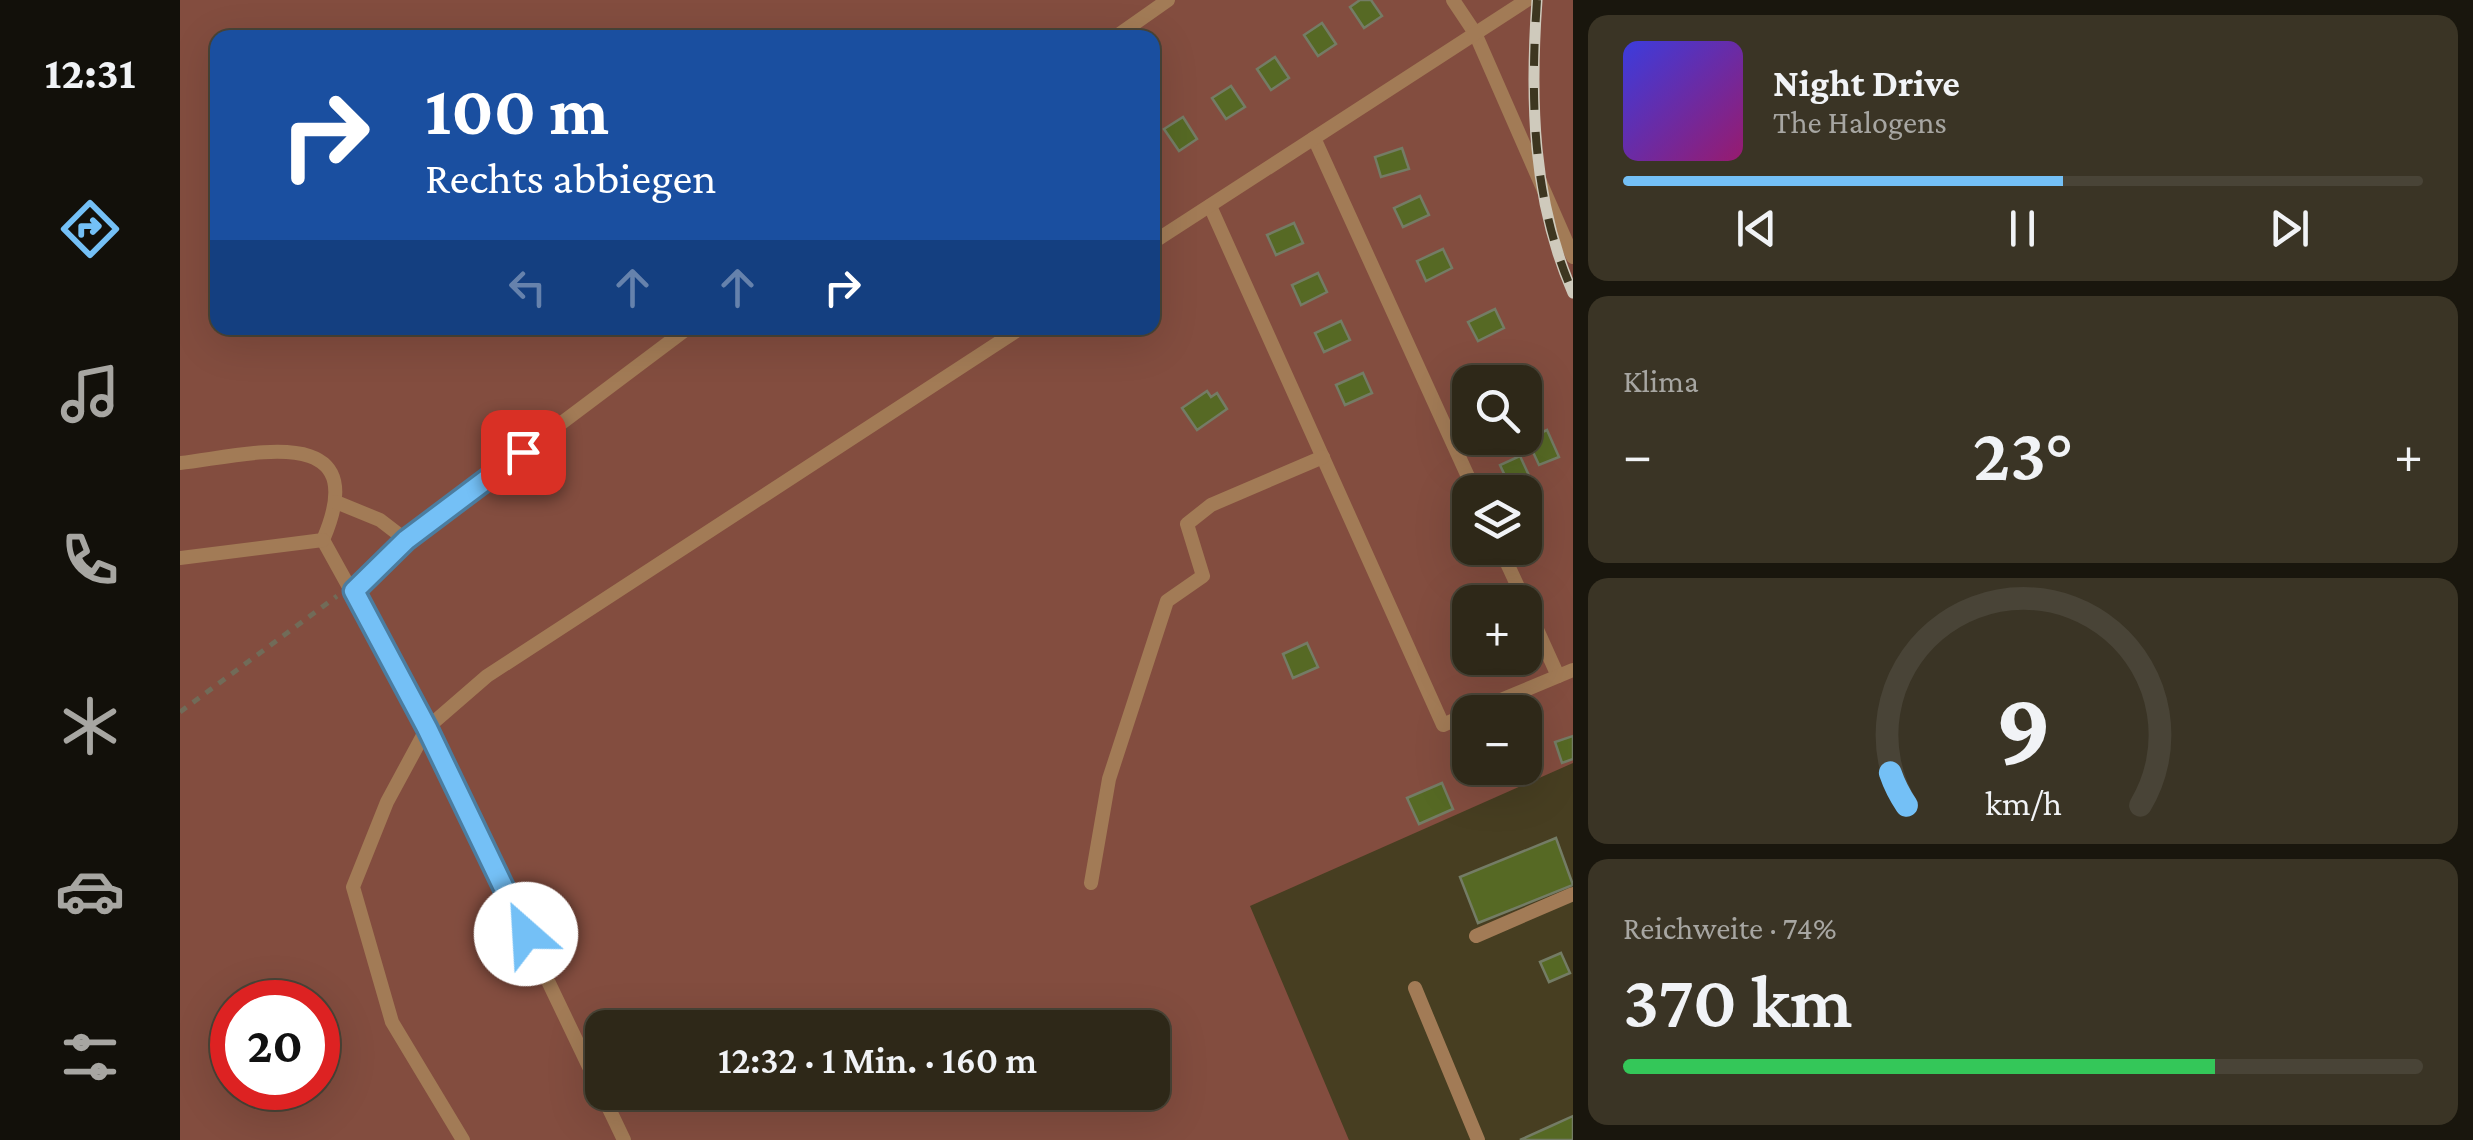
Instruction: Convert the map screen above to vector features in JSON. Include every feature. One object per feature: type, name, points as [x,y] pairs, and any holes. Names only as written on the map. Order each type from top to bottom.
[{"type":"lane","points":[[1125,30],[1168,0]]},
{"type":"lane","points":[[1452,0],[1476,33],[1573,257]]},
{"type":"lane","points":[[1160,237],[1527,0]]},
{"type":"lane","points":[[1314,138],[1467,475]]},
{"type":"lane","points":[[1210,206],[1443,725],[1452,721]]},
{"type":"lane","points":[[353,588],[406,540],[679,335]]},
{"type":"lane","points":[[463,1140],[392,1022],[353,887],[387,802],[427,728],[487,676],[1010,335]]},
{"type":"lane","points":[[180,463],[303,452],[320,458],[334,476],[336,502],[322,540]]},
{"type":"lane","points":[[1091,883],[1109,779],[1167,602],[1203,576],[1186,524],[1211,505],[1323,457]]},
{"type":"lane","points":[[336,502],[380,520],[406,540]]},
{"type":"lane","points":[[322,540],[353,588],[427,728],[624,1140]]},
{"type":"lane","points":[[180,558],[322,540]]},
{"type":"lane","points":[[1542,641],[1558,676]]},
{"type":"lane","points":[[1513,695],[1573,670]]},
{"type":"lane","points":[[1476,936],[1573,894]]},
{"type":"lane","points":[[1415,988],[1478,1140]]},
{"type":"path","points":[[180,712],[353,588]]},
{"type":"shaded area","points":[[180,0],[1573,0],[1573,763],[1542,777],[1542,695],[1452,695],[1452,785],[1523,785],[1250,906],[1349,1140],[180,1140]]},
{"type":"shaded area","points":[[706,0],[1573,0],[1573,1140],[1349,1140],[1249,906],[1153,335],[1160,335],[1160,30],[692,30]]},
{"type":"building","points":[[1360,0],[1371,0],[1382,16],[1364,28],[1350,7]]},
{"type":"building","points":[[1322,23],[1336,44],[1318,56],[1304,35]]},
{"type":"building","points":[[1275,57],[1289,78],[1271,90],[1257,69]]},
{"type":"building","points":[[1231,86],[1245,107],[1226,119],[1212,98]]},
{"type":"building","points":[[1183,117],[1197,139],[1179,151],[1164,129]]},
{"type":"building","points":[[1402,148],[1409,169],[1381,177],[1375,157]]},
{"type":"building","points":[[1420,196],[1429,215],[1403,227],[1394,208]]},
{"type":"building","points":[[1294,223],[1303,243],[1276,255],[1267,235]]},
{"type":"building","points":[[1443,249],[1452,268],[1426,281],[1417,261]]},
{"type":"building","points":[[1318,273],[1327,292],[1301,305],[1292,285]]},
{"type":"building","points":[[1495,309],[1504,328],[1478,341],[1468,322]]},
{"type":"building","points":[[1341,321],[1350,340],[1324,352],[1315,333]]},
{"type":"building","points":[[1363,373],[1372,393],[1345,405],[1336,385]]},
{"type":"building","points":[[1207,391],[1211,397],[1217,393],[1227,409],[1197,430],[1182,408]]},
{"type":"building","points":[[1547,430],[1559,457],[1539,465],[1534,455],[1542,455],[1542,432]]},
{"type":"building","points":[[1520,456],[1529,475],[1505,475],[1500,465]]},
{"type":"building","points":[[1307,643],[1318,667],[1293,678],[1283,654]]},
{"type":"building","points":[[1573,736],[1573,759],[1562,763],[1555,742]]},
{"type":"building","points":[[1442,783],[1453,809],[1419,824],[1407,798]]},
{"type":"building","points":[[1556,838],[1573,885],[1478,923],[1460,877]]},
{"type":"building","points":[[1561,953],[1570,973],[1549,982],[1540,962]]},
{"type":"building","points":[[1573,1116],[1573,1140],[1520,1140],[1551,1126]]},
{"type":"railway","points":[[1537,0],[1537,149],[1549,222],[1573,293]]},
{"type":"route","points":[[523,452],[406,540],[354,591],[427,728],[526,934]]}]
